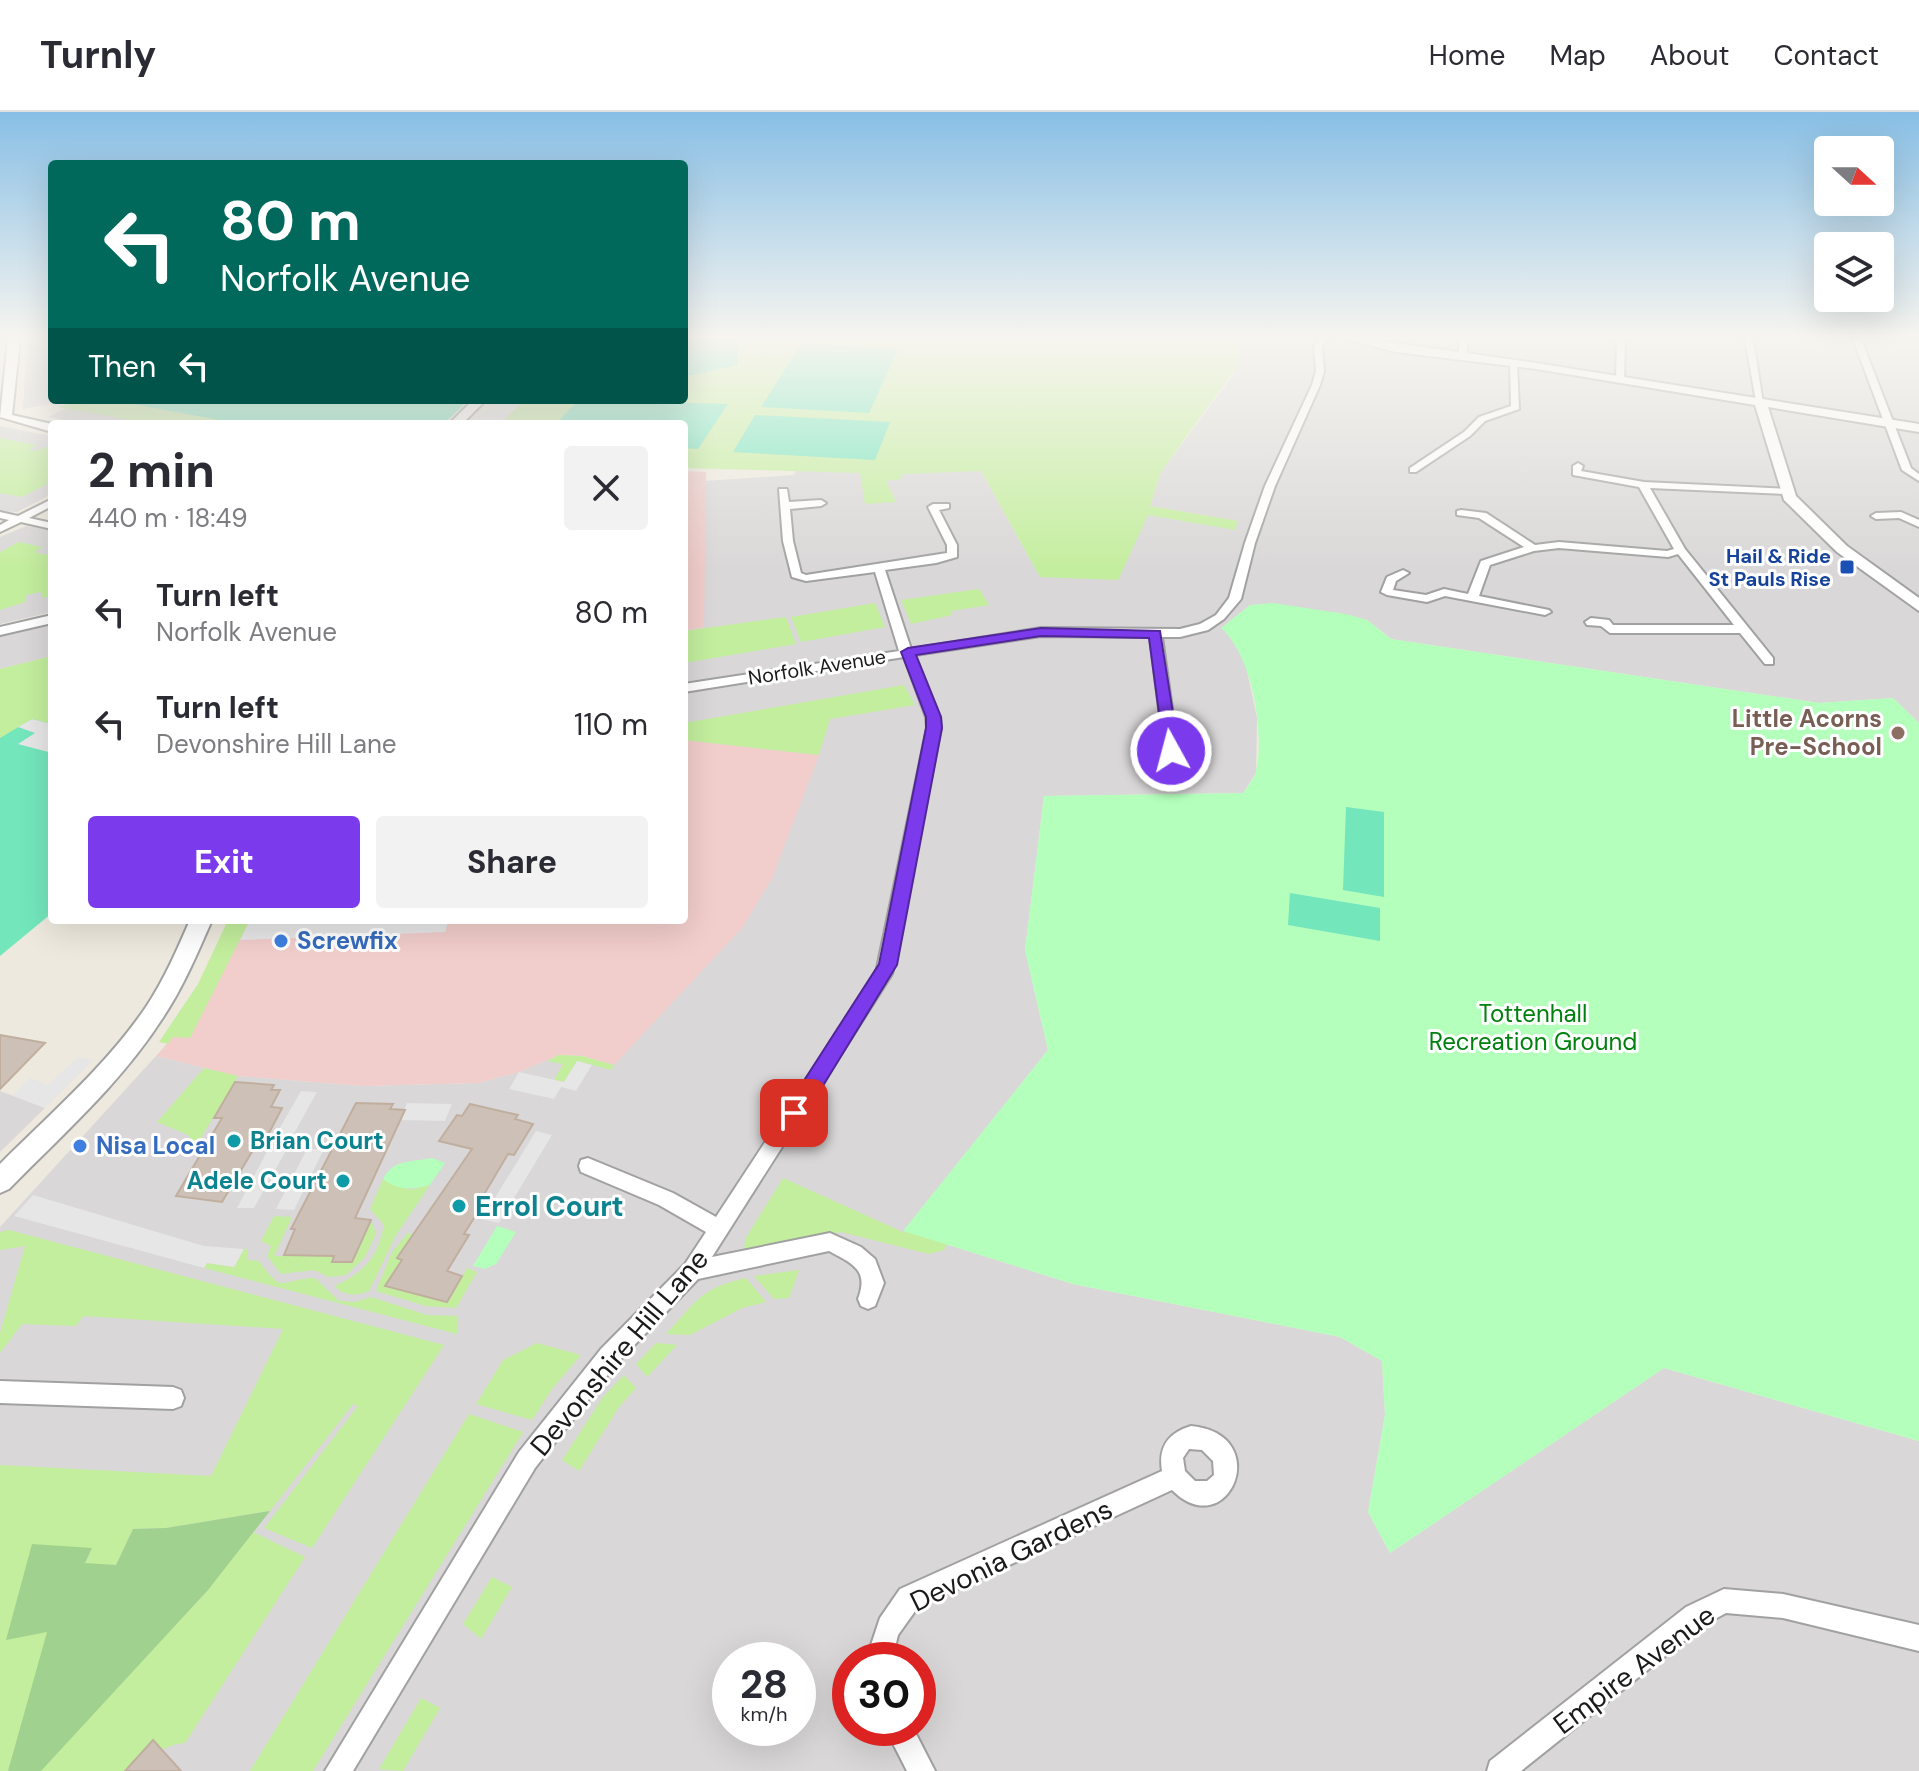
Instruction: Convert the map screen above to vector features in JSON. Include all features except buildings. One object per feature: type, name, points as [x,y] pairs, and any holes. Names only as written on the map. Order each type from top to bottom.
[{"type":"street","name":"Norfolk Avenue","points":[[688,687],[1041,632],[1156,634],[1204,627],[1220,617],[1235,599],[1270,486],[1302,416]]},
{"type":"street","points":[[1413,470],[1467,434],[1472,425],[1487,416]]},
{"type":"street","points":[[1764,416],[1785,491],[1794,504],[1842,549],[1919,606]]},
{"type":"street","points":[[1854,416],[1919,428]]},
{"type":"street","points":[[1886,416],[1907,470],[1919,478]]},
{"type":"street","points":[[3,418],[48,427]]},
{"type":"street","points":[[1578,466],[1576,473],[1644,485],[1785,491]]},
{"type":"street","points":[[1644,485],[1646,497],[1666,522],[1680,550],[1769,661]]},
{"type":"street","points":[[783,491],[796,575],[806,578],[953,555],[952,545],[933,507],[945,506]]},
{"type":"street","points":[[784,506],[821,503]]},
{"type":"street","points":[[0,529],[48,504]]},
{"type":"street","points":[[1461,513],[1482,515],[1533,548]]},
{"type":"street","points":[[0,515],[48,525]]},
{"type":"street","points":[[1876,516],[1901,515],[1919,524]]},
{"type":"street","points":[[1472,598],[1485,563],[1533,548],[1559,545],[1668,554],[1680,550]]},
{"type":"street","name":"Devonshire Hill Lane","points":[[338,1771],[527,1460],[609,1356],[692,1271],[888,965],[934,728],[933,717],[879,568]]},
{"type":"street","points":[[1403,573],[1391,579],[1387,592],[1427,599],[1444,592],[1545,612]]},
{"type":"street","points":[[0,631],[48,620]]},
{"type":"street","points":[[1591,622],[1605,623],[1610,629],[1742,629]]},
{"type":"street","points":[[1156,634],[1174,773]]},
{"type":"street","points":[[0,1181],[119,1058],[152,1016],[171,986],[199,924]]},
{"type":"street","points":[[588,1166],[666,1199],[720,1229]]},
{"type":"street","points":[[692,1271],[830,1242],[854,1254],[868,1266],[874,1283],[868,1299]]},
{"type":"street","points":[[0,1392],[173,1398]]},
{"type":"street","name":"Devonia Gardens","points":[[883,1642],[887,1627],[909,1598],[1175,1477]]},
{"type":"street","name":"Empire Avenue","points":[[1500,1771],[1695,1616],[1724,1601],[1783,1606],[1919,1638]]},
{"type":"street","points":[[908,1746],[922,1771]]},
{"type":"shaded area","points":[[205,416],[226,420],[66,420],[48,417]]},
{"type":"shaded area","points":[[478,416],[508,416],[504,420],[474,420]]},
{"type":"shaded area","points":[[1202,416],[1919,416],[1919,723],[1893,698],[1819,703],[1391,639],[1367,620],[1250,605],[1222,628],[1234,639],[1245,662],[1257,718],[1256,773],[1243,793],[1044,796],[1025,950],[1048,1050],[904,1231],[1073,1284],[1340,1337],[1382,1361],[1385,1415],[1368,1512],[1390,1553],[1664,1368],[1919,1441],[1919,1771],[0,1771],[0,1227],[156,1056],[238,1076],[364,1086],[478,1083],[568,1055],[614,1064],[742,928],[688,753],[688,630],[704,627],[704,481],[794,475],[795,471],[981,471],[1040,577],[1148,515],[1235,529],[1237,521],[1150,506],[1161,472]]},
{"type":"shaded area","points":[[0,426],[48,435],[48,496],[17,512],[0,511]]},
{"type":"shaded area","points":[[688,471],[706,472],[704,627],[688,630]]},
{"type":"shaded area","points":[[26,526],[48,529],[48,613],[0,624],[0,537]]},
{"type":"shaded area","points":[[48,620],[48,657],[0,669],[0,631]]},
{"type":"shaded area","points":[[32,719],[48,723],[48,752],[18,744],[35,733],[18,727]]},
{"type":"shaded area","points":[[688,740],[819,755],[772,878],[742,928],[614,1065],[582,1056],[559,1055],[519,1072],[478,1083],[364,1086],[238,1076],[156,1056],[173,1037],[234,924],[688,924]]},
{"type":"shaded area","points":[[248,924],[448,924],[445,932],[240,940]]},
{"type":"shaded area","points":[[78,1057],[93,1060],[45,1108],[12,1095],[30,1078],[48,1085]]},
{"type":"shaded area","points":[[577,1061],[592,1065],[576,1091],[561,1087],[554,1099],[509,1089],[519,1072],[564,1082]]},
{"type":"shaded area","points":[[0,1091],[45,1108],[0,1152]]},
{"type":"shaded area","points":[[301,1091],[317,1092],[291,1139],[274,1138]]},
{"type":"shaded area","points":[[407,1103],[452,1104],[445,1121],[400,1120]]},
{"type":"shaded area","points":[[536,1131],[552,1135],[499,1223],[482,1219]]},
{"type":"shaded area","points":[[270,1146],[288,1147],[254,1208],[237,1208]]},
{"type":"shaded area","points":[[307,1149],[324,1149],[294,1210],[276,1209]]},
{"type":"shaded area","points":[[33,1195],[204,1246],[244,1249],[234,1267],[207,1263],[204,1268],[14,1216]]},
{"type":"green space","points":[[111,416],[452,416],[448,420],[131,420]]},
{"type":"green space","points":[[200,416],[452,416],[448,420],[219,420]]},
{"type":"green space","points":[[508,416],[1201,416],[1161,472],[1150,506],[1238,521],[1235,530],[1148,515],[1118,580],[1040,577],[981,471],[902,474],[902,479],[886,481],[896,502],[865,504],[860,473],[688,468],[688,420],[504,420]]},
{"type":"green space","points":[[563,416],[720,416],[698,449],[688,448],[688,420],[560,420]]},
{"type":"green space","points":[[754,416],[890,422],[875,460],[733,452]]},
{"type":"green space","points":[[0,438],[37,445],[29,449],[36,451],[48,447],[48,484],[22,497],[0,493]]},
{"type":"green space","points":[[19,542],[42,547],[35,552],[48,554],[48,596],[41,598],[41,592],[26,595],[25,602],[0,610],[0,552]]},
{"type":"green space","points":[[979,589],[989,605],[951,611],[952,615],[911,624],[901,600]]},
{"type":"green space","points":[[875,603],[885,627],[801,642],[791,617]]},
{"type":"green space","name":"Tottenhall Recreation Ground","points":[[1272,603],[1367,620],[1391,639],[1819,703],[1893,698],[1919,723],[1919,1441],[1664,1368],[1390,1553],[1368,1512],[1385,1415],[1382,1361],[1340,1337],[1073,1284],[903,1231],[1048,1050],[1025,950],[1044,796],[1243,793],[1256,771],[1257,715],[1241,656],[1221,628],[1250,605]]},
{"type":"green space","points":[[786,617],[796,644],[688,662],[688,630]]},
{"type":"green space","points":[[48,657],[48,725],[0,738],[0,669]]},
{"type":"green space","points":[[904,685],[915,705],[830,719],[819,755],[688,740],[688,722]]},
{"type":"green space","points":[[32,719],[48,723],[48,916],[0,956],[0,738]]},
{"type":"green space","points":[[1346,807],[1384,812],[1384,897],[1343,890]]},
{"type":"green space","points":[[1290,893],[1380,908],[1380,941],[1288,925]]},
{"type":"green space","points":[[226,924],[248,924],[190,1038],[173,1037],[168,1044],[159,1042],[198,984]]},
{"type":"green space","points":[[559,1055],[582,1056],[614,1065],[611,1070],[577,1061],[564,1082],[554,1080],[563,1064],[547,1061]]},
{"type":"green space","points":[[204,1068],[238,1076],[196,1146],[188,1135],[157,1122]]},
{"type":"green space","points":[[1030,1078],[944,1250],[929,1254],[841,1232],[744,1252],[745,1239],[783,1178],[905,1233]]},
{"type":"green space","points":[[432,1158],[445,1163],[430,1185],[405,1188],[383,1179],[398,1165]]},
{"type":"green space","points":[[383,1179],[410,1190],[430,1185],[396,1235],[369,1291],[347,1294],[335,1286],[362,1269],[378,1247],[384,1225],[370,1209]]},
{"type":"green space","points":[[274,1216],[292,1217],[274,1256],[334,1256],[333,1262],[352,1262],[371,1220],[376,1234],[365,1257],[346,1275],[329,1277],[314,1270],[281,1274],[267,1256],[271,1246],[261,1241]]},
{"type":"green space","points":[[497,1226],[516,1232],[496,1264],[485,1269],[473,1266]]},
{"type":"green space","points":[[9,1230],[444,1345],[312,1548],[264,1528],[358,1406],[353,1404],[270,1511],[166,1528],[133,1529],[116,1565],[85,1564],[92,1548],[6,1639],[48,1631],[8,1771],[0,1771],[0,1465],[211,1476],[283,1329],[83,1316],[76,1326],[22,1324],[0,1353],[0,1333],[25,1246],[0,1250],[0,1232]]},
{"type":"green space","points":[[408,1233],[413,1234],[397,1257],[402,1260],[386,1286],[447,1302],[467,1268],[477,1272],[456,1308],[426,1306],[376,1291],[392,1252]]},
{"type":"green space","points":[[244,1249],[248,1249],[248,1260],[259,1261],[278,1282],[315,1278],[339,1301],[355,1302],[371,1297],[427,1315],[457,1316],[457,1334],[204,1268],[207,1263],[234,1267]]},
{"type":"green space","points":[[799,1270],[789,1298],[774,1299],[754,1276]]},
{"type":"green space","points":[[746,1278],[766,1302],[742,1308],[690,1335],[666,1334],[700,1297],[718,1286]]},
{"type":"green space","points":[[537,1343],[581,1355],[552,1389],[532,1420],[476,1404],[503,1360]]},
{"type":"green space","points":[[656,1343],[677,1345],[647,1377],[636,1364]]},
{"type":"green space","points":[[624,1375],[636,1388],[619,1407],[579,1471],[562,1460],[603,1397]]},
{"type":"green space","points":[[469,1414],[523,1432],[313,1771],[250,1771]]},
{"type":"green space","points":[[270,1511],[208,1590],[41,1771],[8,1771],[47,1632],[6,1640],[32,1544],[92,1548],[85,1563],[116,1565],[133,1529],[166,1528]]},
{"type":"green space","points":[[253,1532],[305,1557],[185,1743],[159,1752],[139,1771],[40,1771],[208,1590]]},
{"type":"green space","points":[[492,1577],[512,1587],[481,1639],[463,1624]]},
{"type":"green space","points":[[421,1698],[440,1708],[403,1771],[379,1769]]},
{"type":"place","name":"Hail & Ride St Pauls Rise","points":[[1847,567]]},
{"type":"place","name":"Little Acorns Pre-School","points":[[1898,733]]},
{"type":"place","name":"Screwfix","points":[[281,941]]},
{"type":"place","name":"Brian Court","points":[[234,1141]]},
{"type":"place","name":"Nisa Local","points":[[80,1146]]},
{"type":"place","name":"Adele Court","points":[[343,1181]]},
{"type":"place","name":"Errol Court","points":[[459,1206]]},
{"type":"route","points":[[794,1113],[888,965],[934,728],[933,717],[908,652],[1041,632],[1156,634],[1171,751]]}]
